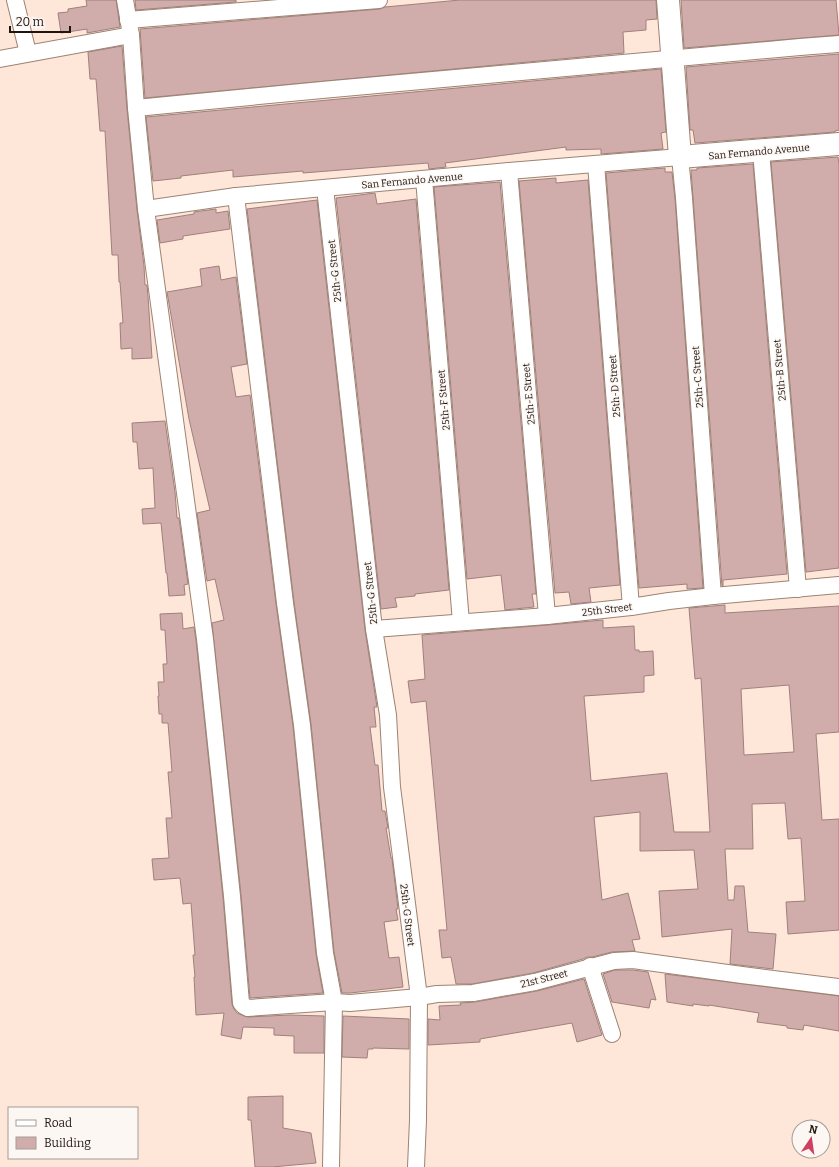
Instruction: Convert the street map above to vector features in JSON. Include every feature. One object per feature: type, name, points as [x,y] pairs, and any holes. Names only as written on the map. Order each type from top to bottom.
[{"type":"main road","points":[[668,0],[680,157]]},
{"type":"main road","name":"San Fernando Avenue","points":[[680,157],[839,144]]},
{"type":"street","points":[[15,0],[28,53]]},
{"type":"street","points":[[125,0],[130,27],[146,209]]},
{"type":"street","points":[[0,59],[130,27],[379,0]]},
{"type":"street","points":[[136,108],[839,44]]},
{"type":"street","name":"25th-B Street","points":[[761,151],[798,589]]},
{"type":"street","name":"San Fernando Avenue","points":[[146,209],[236,196],[424,178],[680,157]]},
{"type":"street","name":"25th-C Street","points":[[680,157],[713,596]]},
{"type":"street","name":"25th-D Street","points":[[596,164],[631,607]]},
{"type":"street","name":"25th-E Street","points":[[509,171],[547,616]]},
{"type":"street","name":"25th-F Street","points":[[424,178],[461,622]]},
{"type":"street","name":"25th-G Street","points":[[325,188],[374,629],[388,715],[392,787],[419,997],[416,1167]]},
{"type":"street","points":[[236,196],[285,603],[302,725],[325,953],[334,1002],[331,1167]]},
{"type":"street","name":"21st Street","points":[[146,209],[205,639],[232,896],[241,1003],[248,1008],[419,997],[437,994],[473,993],[534,982],[614,960],[633,960],[839,987]]},
{"type":"street","name":"25th Street","points":[[374,629],[547,616],[631,607],[669,600],[839,586]]},
{"type":"street","points":[[590,966],[612,1034]]},
{"type":"building","points":[[86,0],[116,0],[120,27],[87,33],[87,29],[61,33],[58,13],[68,12],[68,9],[87,6]]},
{"type":"building","points":[[135,0],[236,0],[236,2],[136,10]]},
{"type":"building","points":[[460,0],[656,0],[657,19],[646,20],[646,30],[623,32],[624,53],[145,98],[140,29],[380,9],[385,7]]},
{"type":"building","points":[[681,0],[836,0],[839,35],[684,48]]},
{"type":"building","points":[[122,46],[137,210],[145,285],[147,285],[152,358],[132,359],[132,348],[121,349],[120,323],[123,323],[120,282],[118,255],[112,255],[105,131],[100,131],[96,79],[90,79],[88,52]]},
{"type":"building","points":[[839,54],[839,130],[835,132],[695,143],[693,130],[690,130],[686,67]]},
{"type":"building","points":[[661,69],[666,132],[661,133],[663,149],[601,154],[601,149],[566,150],[566,147],[445,163],[446,167],[429,169],[428,163],[233,177],[233,170],[153,181],[146,117]]},
{"type":"building","points":[[838,157],[839,568],[806,572],[771,162]]},
{"type":"building","points":[[753,164],[787,574],[723,580],[722,586],[691,170],[697,170],[697,168]]},
{"type":"building","points":[[665,168],[665,172],[672,172],[675,199],[703,588],[687,589],[687,584],[639,588],[606,173]]},
{"type":"building","points":[[556,178],[556,183],[588,180],[620,585],[589,588],[591,602],[571,604],[569,592],[555,593],[519,181]]},
{"type":"building","points":[[500,182],[536,594],[532,594],[534,607],[505,610],[501,575],[467,579],[434,187]]},
{"type":"building","points":[[375,193],[377,204],[416,199],[449,590],[395,598],[397,607],[381,609],[336,198]]},
{"type":"building","points":[[317,200],[365,630],[377,707],[374,707],[376,727],[370,727],[375,765],[378,765],[382,811],[385,811],[388,828],[386,828],[392,858],[398,909],[396,909],[398,920],[384,922],[389,958],[399,957],[403,987],[350,993],[342,993],[334,952],[311,724],[294,602],[247,209]]},
{"type":"building","points":[[216,209],[216,213],[228,211],[230,229],[183,236],[183,239],[160,243],[157,220]]},
{"type":"building","points":[[219,266],[221,280],[236,277],[247,364],[231,367],[236,397],[250,395],[293,726],[316,954],[323,993],[250,998],[241,895],[212,623],[224,620],[215,579],[207,581],[197,513],[210,510],[189,419],[167,292],[202,286],[200,269]]},
{"type":"building","points":[[165,421],[175,492],[177,518],[179,518],[188,584],[184,585],[185,595],[169,596],[161,523],[143,524],[142,509],[155,508],[153,468],[139,469],[137,442],[133,442],[132,423]]},
{"type":"building","points":[[725,605],[725,613],[839,606],[839,732],[816,734],[822,820],[839,819],[839,930],[788,934],[786,902],[805,901],[801,838],[788,839],[785,803],[752,804],[753,849],[725,849],[728,900],[734,900],[735,886],[744,886],[748,932],[776,934],[773,969],[730,964],[732,929],[662,937],[659,891],[698,889],[694,850],[640,851],[640,812],[594,817],[602,900],[628,893],[640,939],[632,940],[635,951],[612,952],[587,957],[533,973],[472,984],[456,984],[451,957],[442,958],[439,930],[447,930],[426,701],[411,703],[408,681],[425,679],[422,635],[603,620],[603,628],[634,626],[635,650],[639,650],[639,652],[653,651],[654,675],[644,676],[644,692],[584,696],[591,781],[667,773],[674,832],[710,832],[701,678],[695,679],[689,608]],"holes":[[[789,685],[794,752],[744,755],[741,689]]]},
{"type":"building","points":[[182,613],[183,629],[194,627],[196,640],[223,897],[232,1004],[237,1013],[248,1017],[290,1015],[324,1016],[324,1053],[294,1053],[294,1036],[274,1035],[274,1028],[243,1027],[241,1039],[221,1035],[224,1013],[196,1015],[193,955],[195,955],[191,903],[183,904],[180,878],[154,880],[152,859],[169,858],[166,818],[172,818],[168,772],[172,772],[168,723],[162,723],[162,714],[159,714],[158,682],[164,682],[163,664],[167,664],[165,630],[161,630],[160,614]]},
{"type":"building","points":[[615,970],[648,972],[656,1000],[651,999],[649,1008],[612,1002],[603,974]]},
{"type":"building","points":[[665,974],[839,996],[839,1031],[804,1025],[803,1030],[787,1028],[787,1026],[757,1022],[759,1013],[709,1005],[693,1004],[693,1006],[667,1002]]},
{"type":"building","points":[[584,979],[602,1035],[577,1042],[572,1023],[480,1039],[480,1042],[428,1045],[428,1019],[440,1020],[439,1006],[461,1005],[460,1003],[475,1002],[537,991]]},
{"type":"building","points":[[343,1016],[409,1019],[409,1049],[373,1048],[368,1049],[367,1058],[342,1057]]},
{"type":"building","points":[[283,1096],[283,1128],[311,1133],[316,1163],[255,1167],[251,1120],[248,1120],[248,1097]]}]
